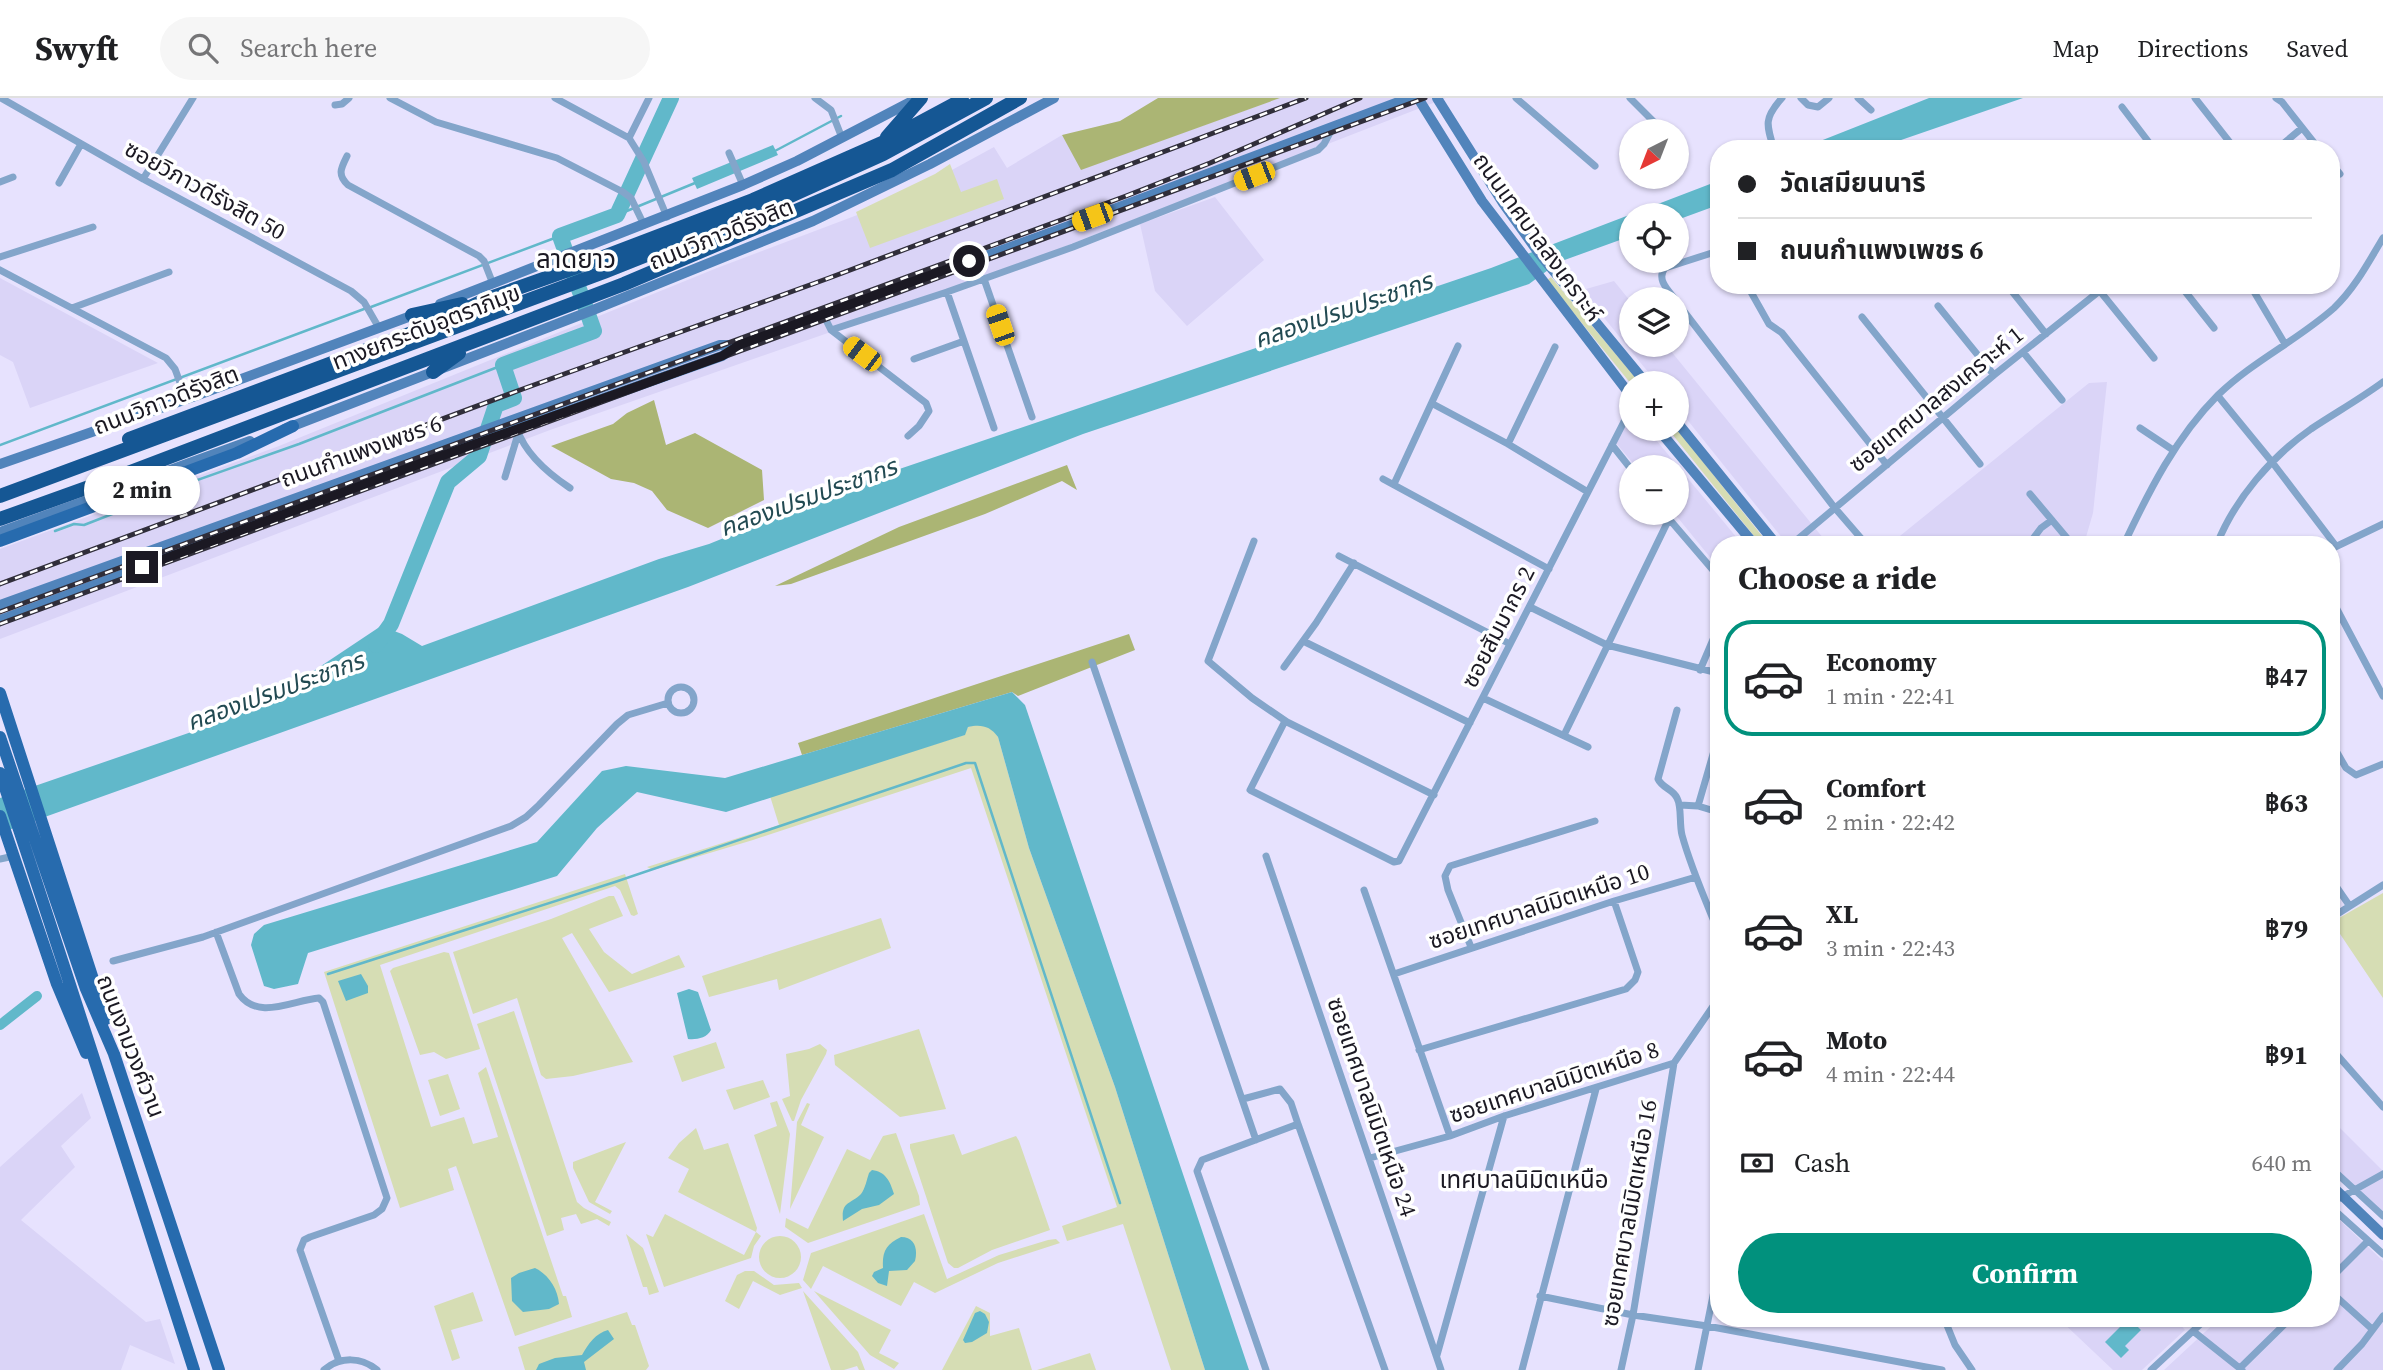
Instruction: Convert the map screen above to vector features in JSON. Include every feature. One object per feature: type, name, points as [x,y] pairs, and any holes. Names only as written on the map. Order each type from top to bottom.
[{"type":"highway","points":[[882,143],[919,98]]},
{"type":"highway","name":"ทางยกระดับอุตราภิมุข","points":[[0,513],[605,283],[888,168],[1013,98]]},
{"type":"highway","name":"ถนนวิภาวดีรังสิต","points":[[0,522],[474,342],[584,307],[892,170],[1020,98]]},
{"type":"highway","name":"ถนนวิภาวดีรังสิต","points":[[0,488],[425,328],[487,299],[753,201],[979,99]]},
{"type":"highway","name":"ทางยกระดับอุตราภิมุข","points":[[0,496],[630,262],[757,211],[883,154],[979,99]]},
{"type":"highway","points":[[412,315],[487,299]]},
{"type":"highway","points":[[433,372],[474,342]]},
{"type":"highway","points":[[0,522],[244,429],[392,364]]},
{"type":"main road","points":[[0,541],[237,453],[293,426]]},
{"type":"main road","points":[[0,693],[94,978],[114,1054]]},
{"type":"main road","name":"ถนนงามวงศ์วาน","points":[[0,737],[80,991],[100,1082],[194,1370]]},
{"type":"main road","name":"ถนนงามวงศ์วาน","points":[[0,773],[80,991],[114,1054],[219,1370]]},
{"type":"main road","points":[[0,816],[63,1002],[100,1082]]},
{"type":"street","name":"ซอยวิภาวดีรังสิต 50","points":[[1,98],[143,179],[351,291],[364,302],[379,328]]},
{"type":"street","points":[[143,179],[193,98]]},
{"type":"street","points":[[335,105],[342,104],[349,98]]},
{"type":"street","points":[[390,98],[436,122],[557,158],[631,198],[644,225]]},
{"type":"street","points":[[555,98],[629,138],[642,158],[667,217]]},
{"type":"street","points":[[629,138],[649,98]]},
{"type":"street","points":[[815,98],[832,111],[842,138]]},
{"type":"street","name":"ถนนวิภาวดีรังสิต","points":[[0,464],[379,328],[667,217],[741,181],[842,138],[919,98]]},
{"type":"street","name":"ถนนวิภาวดีรังสิต","points":[[0,532],[293,426],[433,372],[584,307],[824,215],[919,170],[1054,98]]},
{"type":"street","name":"ถนนกำแพงเพชร 6","points":[[496,431],[518,431],[722,356],[739,345],[1409,98]]},
{"type":"street","name":"ถนนเทศบาลสงเคราะห์","points":[[1418,98],[1491,214],[1619,381]]},
{"type":"street","points":[[1516,98],[1595,166]]},
{"type":"street","points":[[1630,98],[1651,119]]},
{"type":"street","points":[[1771,140],[1768,116],[1782,98]]},
{"type":"street","points":[[1801,98],[1808,105],[1818,107],[1829,98]]},
{"type":"street","points":[[1858,98],[1871,110]]},
{"type":"street","points":[[2195,98],[2228,140]]},
{"type":"street","points":[[2276,98],[2312,140]]},
{"type":"street","name":"ถนนเทศบาลสงเคราะห์","points":[[1441,99],[1503,203],[1538,252],[1636,371]]},
{"type":"street","points":[[2122,107],[2147,140]]},
{"type":"street","points":[[831,330],[1073,247],[1318,150],[1333,127]]},
{"type":"street","points":[[2288,140],[2302,128]]},
{"type":"street","points":[[59,183],[81,144]]},
{"type":"street","points":[[730,155],[741,181]]},
{"type":"street","points":[[347,156],[340,174],[348,185],[479,256],[484,261],[493,284]]},
{"type":"street","points":[[0,182],[13,177]]},
{"type":"street","points":[[0,257],[93,227]]},
{"type":"street","points":[[2128,536],[2173,450],[2218,396],[2333,308],[2355,285],[2383,238]]},
{"type":"street","points":[[1667,287],[1661,278],[1661,272],[1665,268],[1710,253]]},
{"type":"street","points":[[0,270],[166,358],[177,374],[186,399]]},
{"type":"street","points":[[72,309],[169,272]]},
{"type":"street","points":[[984,279],[1032,417]]},
{"type":"street","points":[[947,292],[994,428]]},
{"type":"street","points":[[1752,294],[1769,324],[1782,333],[1887,465]]},
{"type":"street","points":[[2014,294],[2046,334]]},
{"type":"street","name":"ซอยเทศบาลสงเคราะห์ 1","points":[[1801,536],[2046,334],[2090,294]]},
{"type":"street","points":[[2102,294],[2154,358]]},
{"type":"street","points":[[2187,294],[2214,328]]},
{"type":"street","points":[[2255,294],[2285,344]]},
{"type":"street","points":[[1938,306],[1994,375]]},
{"type":"street","points":[[823,314],[831,330],[926,403],[929,411],[926,418],[908,436]]},
{"type":"street","points":[[1689,317],[1859,536]]},
{"type":"street","points":[[1862,317],[1980,464]]},
{"type":"street","points":[[914,359],[964,341]]},
{"type":"street","name":"ถนนกำแพงเพชร 6","points":[[0,605],[496,431],[720,345],[739,345]]},
{"type":"street","points":[[1394,484],[1458,346]]},
{"type":"street","points":[[1508,444],[1555,346]]},
{"type":"street","points":[[2024,352],[2062,400]]},
{"type":"street","points":[[2222,536],[2251,486],[2272,462],[2308,431],[2383,382]]},
{"type":"street","points":[[2218,396],[2272,462],[2325,536]]},
{"type":"street","points":[[1433,404],[1508,444],[1588,492]]},
{"type":"street","points":[[2140,428],[2173,450]]},
{"type":"street","points":[[505,477],[518,431]]},
{"type":"street","points":[[518,431],[548,472],[570,488]]},
{"type":"street","name":"ซอยสัมมากร 2","points":[[1287,722],[1284,723],[1250,790],[1397,862],[1401,859],[1619,431]]},
{"type":"street","points":[[1689,437],[1769,536]]},
{"type":"street","name":"ถนนกำแพงเพชร 6","points":[[0,620],[469,440]]},
{"type":"street","points":[[1668,441],[1747,536]]},
{"type":"street","points":[[1612,445],[1620,455]]},
{"type":"street","points":[[1383,479],[1549,569]]},
{"type":"street","points":[[2030,494],[2065,536]]},
{"type":"street","points":[[2035,536],[2052,520]]},
{"type":"street","points":[[2340,545],[2383,524]]},
{"type":"street","points":[[1564,735],[1663,525]]},
{"type":"street","points":[[1675,525],[1710,567]]},
{"type":"street","points":[[1254,541],[1208,661],[1252,698],[1287,722],[1434,795]]},
{"type":"street","points":[[1339,556],[1510,645]]},
{"type":"street","points":[[1284,667],[1354,563]]},
{"type":"street","points":[[1530,607],[1607,645],[1710,672]]},
{"type":"street","points":[[2340,614],[2380,683],[2383,696]]},
{"type":"street","points":[[1303,641],[1470,723]]},
{"type":"street","points":[[1700,670],[1710,647]]},
{"type":"street","points":[[1092,662],[1256,1140]]},
{"type":"street","points":[[1483,698],[1588,747]]},
{"type":"street","points":[[113,961],[136,957],[216,932],[511,826],[532,811],[628,715],[668,703]]},
{"type":"street","points":[[1677,710],[1658,779],[1660,784],[1676,795],[1680,805],[1678,820],[1710,911]]},
{"type":"street","points":[[2340,758],[2346,768],[2356,775],[2383,764]]},
{"type":"street","points":[[1698,806],[1710,765]]},
{"type":"street","points":[[1680,805],[1710,810]]},
{"type":"street","points":[[1471,947],[1448,890],[1445,876],[1450,866],[1595,821]]},
{"type":"street","points":[[0,859],[14,856]]},
{"type":"street","name":"ซอยเทศบาลนิมิตเหนือ 24","points":[[1266,856],[1441,1370]]},
{"type":"street","name":"ซอยเทศบาลนิมิตเหนือ 10","points":[[1394,974],[1614,901],[1696,877]]},
{"type":"street","points":[[2340,912],[2383,885]]},
{"type":"street","points":[[1364,890],[1450,1136]]},
{"type":"street","points":[[2340,892],[2349,905]]},
{"type":"street","points":[[1419,1050],[1632,985],[1638,972],[1614,901]]},
{"type":"street","points":[[216,932],[244,1002],[252,1006],[269,1007],[287,1006],[314,998],[323,1002],[387,1198],[382,1209],[374,1215],[310,1237],[301,1244],[300,1250],[339,1361]]},
{"type":"street","name":"ซอยเทศบาลนิมิตเหนือ 8","points":[[1370,1158],[1450,1136],[1504,1116],[1674,1063],[1710,1011]]},
{"type":"street","points":[[2340,1058],[2383,1107]]},
{"type":"street","name":"ซอยเทศบาลนิมิตเหนือ 16","points":[[1621,1370],[1633,1315],[1674,1063]]},
{"type":"street","points":[[1522,1370],[1596,1088]]},
{"type":"street","points":[[1243,1099],[1280,1089],[1291,1103],[1385,1370]]},
{"type":"street","points":[[1436,1356],[1504,1116]]},
{"type":"street","points":[[1266,1370],[1197,1171],[1202,1160],[1298,1124]]},
{"type":"street","points":[[2383,1174],[2342,1196],[2383,1234]]},
{"type":"street","points":[[2340,1177],[2383,1216]]},
{"type":"street","points":[[2340,1214],[2383,1254]]},
{"type":"street","points":[[2340,1269],[2368,1241]]},
{"type":"street","points":[[1540,1296],[1633,1315],[1710,1327]]},
{"type":"street","points":[[2340,1300],[2372,1329]]},
{"type":"street","points":[[1698,1370],[1710,1311]]},
{"type":"street","points":[[2337,1370],[2362,1345],[2383,1316]]},
{"type":"street","points":[[1712,1327],[1942,1370]]},
{"type":"street","points":[[1948,1327],[1955,1345],[1972,1370]]},
{"type":"street","points":[[2151,1370],[2197,1327]]},
{"type":"street","points":[[2193,1331],[2241,1369],[2282,1327]]},
{"type":"street","points":[[324,1370],[339,1361],[351,1359],[363,1361],[377,1370]]},
{"type":"shaded area","points":[[1280,98],[1446,98],[971,283],[550,430],[0,639],[0,549],[279,446],[717,268],[897,200],[994,147],[1007,168],[1062,135],[1082,169]]},
{"type":"shaded area","points":[[1215,197],[1264,260],[1187,326],[1155,291],[1140,224]]},
{"type":"shaded area","points":[[0,278],[158,363],[30,408],[13,362],[0,355]]},
{"type":"shaded area","points":[[1614,281],[1619,287],[1619,336],[1584,293],[1586,289]]},
{"type":"shaded area","points":[[1636,357],[1676,357],[1687,371],[1647,371]]},
{"type":"shaded area","points":[[1689,373],[1821,536],[1781,536],[1689,422]]},
{"type":"shaded area","points":[[2107,382],[2093,513],[2086,536],[1900,536],[2089,383]]},
{"type":"shaded area","points":[[1619,427],[1619,441],[1657,441],[1668,455],[1626,455],[1616,443]]},
{"type":"shaded area","points":[[1689,480],[1735,536],[1710,536],[1710,557],[1684,525],[1689,525]]},
{"type":"shaded area","points":[[82,1093],[91,1118],[61,1146],[75,1167],[21,1220],[146,1322],[160,1319],[175,1364],[130,1345],[121,1370],[0,1370],[0,1167]]},
{"type":"shaded area","points":[[2340,1128],[2383,1171],[2383,1214],[2340,1173]]},
{"type":"shaded area","points":[[2340,1220],[2383,1261],[2383,1370],[2164,1370],[2210,1327],[2340,1327]]},
{"type":"shaded area","points":[[2068,1327],[2182,1327],[2185,1330],[2142,1370],[2113,1370]]},
{"type":"green space","points":[[1158,98],[1280,98],[1081,170],[1062,135],[1120,121]]},
{"type":"green space","points":[[950,164],[961,192],[997,179],[1004,199],[870,248],[856,212]]},
{"type":"green space","points":[[1551,277],[1630,371],[1620,371],[1547,280]]},
{"type":"green space","points":[[654,400],[666,445],[695,433],[762,470],[764,500],[708,528],[667,510],[652,491],[634,483],[611,479],[551,446],[613,424],[627,413]]},
{"type":"green space","points":[[1678,441],[1687,441],[1762,536],[1754,536]]},
{"type":"green space","points":[[1067,465],[1077,490],[1062,481],[985,514],[791,584],[775,586],[899,527]]},
{"type":"green space","points":[[1129,634],[1135,650],[1018,696],[1012,692],[802,755],[798,743]]},
{"type":"green space","points":[[979,724],[992,729],[998,737],[1029,848],[1115,1087],[1205,1370],[1171,1370],[1123,1224],[1067,1241],[1062,1226],[1117,1207],[971,768],[753,840],[653,870],[647,867],[779,825],[770,796],[964,735],[968,727]]},
{"type":"green space","points":[[625,874],[638,914],[634,916],[615,886],[380,965],[431,1127],[464,1117],[473,1144],[498,1137],[478,1073],[486,1067],[572,1317],[515,1336],[456,1166],[448,1169],[454,1190],[400,1208],[324,972]]},
{"type":"green space","points":[[2383,893],[2383,998],[2340,934],[2340,917]]},
{"type":"green space","points":[[614,896],[623,916],[589,929],[604,952],[632,974],[679,955],[685,967],[609,992],[572,933],[562,938],[633,1062],[573,1076],[546,1079],[541,1075],[517,998],[473,1014],[453,952]]},
{"type":"green space","points":[[881,918],[891,948],[779,990],[777,979],[709,997],[702,976]]},
{"type":"green space","points":[[444,952],[449,953],[480,1049],[446,1059],[434,1052],[420,1055],[390,971]]},
{"type":"green space","points":[[514,1011],[577,1202],[611,1222],[609,1226],[597,1219],[581,1224],[576,1214],[561,1218],[564,1230],[547,1236],[477,1024]]},
{"type":"green space","points":[[919,1029],[946,1109],[900,1117],[835,1065],[834,1055]]},
{"type":"green space","points":[[716,1042],[725,1068],[682,1082],[673,1056]]},
{"type":"green space","points":[[820,1044],[827,1050],[826,1054],[792,1121],[782,1099],[790,1096],[786,1054]]},
{"type":"green space","points":[[448,1074],[460,1109],[440,1116],[428,1080]]},
{"type":"green space","points":[[763,1080],[770,1097],[734,1110],[726,1090]]},
{"type":"green space","points":[[777,1101],[790,1134],[780,1214],[754,1135],[777,1126],[770,1103]]},
{"type":"green space","points":[[807,1103],[810,1104],[801,1125],[824,1137],[790,1209],[797,1122]]},
{"type":"green space","points":[[696,1128],[704,1150],[728,1143],[757,1228],[756,1232],[678,1192],[689,1169],[668,1158],[679,1143]]},
{"type":"green space","points":[[896,1133],[920,1205],[808,1243],[785,1227],[786,1218],[808,1229],[847,1149],[870,1160],[883,1136]]},
{"type":"green space","points":[[954,1134],[962,1155],[1016,1136],[1050,1230],[992,1250],[958,1268],[948,1263],[910,1144]]},
{"type":"green space","points":[[626,1142],[595,1202],[612,1211],[610,1214],[589,1202],[573,1168],[573,1162]]},
{"type":"green space","points":[[665,1214],[744,1255],[756,1232],[761,1236],[754,1246],[751,1258],[664,1287],[646,1234],[653,1237]]},
{"type":"green space","points":[[924,1214],[947,1279],[999,1255],[1048,1240],[1056,1239],[1060,1243],[998,1263],[935,1293],[914,1282],[901,1306],[823,1266],[811,1289],[803,1280],[811,1253]]},
{"type":"green space","points":[[626,1234],[643,1248],[659,1292],[649,1295],[647,1287],[643,1287]]},
{"type":"green space","points":[[780,1236],[795,1242],[801,1257],[795,1272],[780,1278],[765,1272],[759,1257],[765,1242]]},
{"type":"green space","points":[[754,1271],[774,1285],[799,1283],[802,1288],[780,1295],[753,1281],[739,1309],[725,1301],[737,1275]]},
{"type":"green space","points":[[803,1291],[858,1352],[865,1370],[859,1370],[857,1366],[831,1370]]},
{"type":"green space","points":[[814,1291],[891,1330],[879,1353],[899,1363],[894,1369],[870,1355]]},
{"type":"green space","points":[[473,1292],[483,1321],[451,1330],[460,1358],[452,1361],[434,1306]]},
{"type":"green space","points":[[976,1306],[990,1313],[990,1336],[1019,1328],[1032,1370],[942,1370]]},
{"type":"green space","points":[[627,1312],[632,1325],[635,1325],[649,1366],[646,1370],[525,1370],[518,1347]]},
{"type":"green space","points":[[1090,1353],[1096,1370],[1037,1370]]},
{"type":"water","points":[[1929,98],[2023,98],[1901,140],[1823,140]]},
{"type":"water","points":[[773,145],[778,155],[697,189],[692,178]]},
{"type":"water","points":[[1710,184],[1710,208],[1689,216],[1689,203],[1661,203]]},
{"type":"water","points":[[1619,219],[1619,240],[1559,262],[1529,284],[1083,434],[688,587],[0,833],[0,798],[203,728],[270,700],[381,626],[422,646],[659,559],[709,544],[867,480],[1491,268]]},
{"type":"water","points":[[1012,692],[1025,705],[1249,1370],[1205,1370],[1115,1087],[1029,848],[998,737],[985,727],[968,727],[965,735],[726,812],[637,792],[597,828],[557,876],[308,953],[298,984],[274,989],[264,986],[251,945],[254,934],[264,925],[537,842],[602,771],[626,766],[725,778]]},
{"type":"water","points":[[361,974],[368,986],[368,993],[346,1001],[338,981]]},
{"type":"water","points":[[689,989],[698,992],[711,1030],[698,1039],[688,1039],[677,993]]},
{"type":"water","points":[[872,1170],[887,1178],[894,1194],[879,1205],[862,1209],[843,1221],[843,1210],[861,1194]]},
{"type":"water","points":[[901,1237],[910,1239],[914,1244],[915,1261],[907,1270],[889,1271],[887,1286],[878,1283],[872,1276],[874,1272],[883,1268],[883,1257],[888,1246]]},
{"type":"water","points":[[535,1268],[552,1283],[559,1304],[549,1309],[523,1312],[512,1301],[511,1278]]},
{"type":"water","points":[[980,1311],[989,1322],[987,1333],[965,1343],[963,1340],[975,1313]]},
{"type":"water","points":[[2120,1327],[2138,1327],[2141,1330],[2125,1346],[2129,1350],[2121,1358],[2105,1342]]},
{"type":"water","points":[[608,1330],[614,1339],[584,1362],[586,1370],[536,1370],[539,1364],[555,1358],[582,1355],[593,1339]]},
{"type":"waterway","points":[[376,645],[391,624],[448,482],[479,456],[496,405],[514,398],[503,365],[594,331],[560,236],[617,215],[671,98]]},
{"type":"waterway","points":[[773,152],[841,116]]},
{"type":"waterway","points":[[617,215],[695,183]]},
{"type":"waterway","points":[[371,307],[560,236]]},
{"type":"waterway","points":[[0,445],[364,309]]},
{"type":"waterway","points":[[55,531],[74,524],[84,525],[138,504],[141,500],[299,444],[503,365]]},
{"type":"waterway","points":[[328,974],[615,882],[966,763],[975,763],[1120,1203]]},
{"type":"waterway","points":[[0,1025],[37,996]]},
{"type":"railway","points":[[0,584],[829,278],[1306,98]]},
{"type":"railway","points":[[0,612],[1126,196],[1360,98]]},
{"type":"railway","points":[[0,624],[1425,98]]},
{"type":"district","name":"ลาดยาว","points":[[576,259]]},
{"type":"district","name":"เทศบาลนิมิตเหนือ","points":[[1524,1179]]},
{"type":"route","points":[[142,567],[427,461],[722,356],[739,345],[969,261]]},
{"type":"water label","name":"คลองเปรมประชากร","points":[[1343,310]]},
{"type":"water label","name":"คลองเปรมประชากร","points":[[808,497]]},
{"type":"water label","name":"คลองเปรมประชากร","points":[[275,691]]}]
